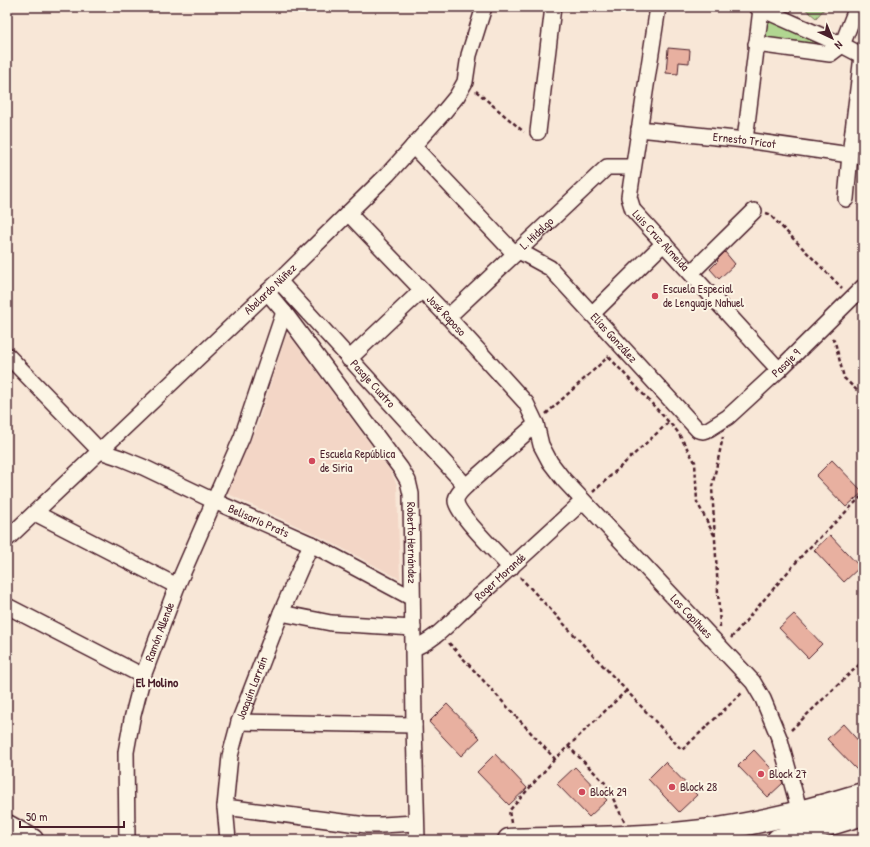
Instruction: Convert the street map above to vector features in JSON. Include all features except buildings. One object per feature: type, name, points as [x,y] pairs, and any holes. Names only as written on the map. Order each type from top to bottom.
[{"type":"main road","points":[[778,840],[802,823],[863,794]]},
{"type":"main road","points":[[509,840],[631,836],[668,837],[739,826],[802,823],[863,814]]},
{"type":"main road","points":[[7,826],[32,840]]},
{"type":"street","name":"Abelardo Núñez","points":[[10,529],[35,513],[100,452],[279,281],[388,174],[457,96],[465,82],[469,55],[484,7]]},
{"type":"street","points":[[538,132],[553,7]]},
{"type":"street","name":"Luis Cruz Almeida","points":[[658,7],[629,197],[633,210],[779,370]]},
{"type":"street","points":[[756,44],[830,54],[842,45],[857,7]]},
{"type":"street","points":[[745,140],[759,8],[863,56],[846,198]]},
{"type":"street","name":"Ernesto Tricot","points":[[639,129],[745,140],[850,155]]},
{"type":"street","name":"Elías González","points":[[413,146],[517,252],[550,268],[698,430],[703,431]]},
{"type":"street","name":"L. Hidalgo","points":[[448,318],[607,167],[633,168]]},
{"type":"street","points":[[691,273],[754,211]]},
{"type":"street","name":"José Raposo","points":[[348,213],[422,290],[526,403],[536,424]]},
{"type":"street","points":[[592,314],[664,243]]},
{"type":"street","name":"Pasaje Cuatro","points":[[279,281],[349,359],[462,490]]},
{"type":"street","name":"Pasaje 9","points":[[703,431],[716,426],[728,417],[779,370],[863,287]]},
{"type":"street","points":[[349,359],[422,290]]},
{"type":"street","name":"Roberto Hernández","points":[[267,292],[284,312],[401,469],[408,482],[412,506],[412,598],[417,840]]},
{"type":"street","name":"Ramón Allende","points":[[127,840],[126,752],[129,730],[143,676],[177,586],[242,437],[284,312]]},
{"type":"street","points":[[7,355],[100,452]]},
{"type":"street","points":[[511,568],[464,517],[457,507],[456,501],[462,490],[536,424]]},
{"type":"street","name":"Los Copihues","points":[[536,424],[541,445],[550,462],[563,479],[753,682],[763,699],[780,740],[802,823]]},
{"type":"street","name":"Belisario Prats","points":[[100,452],[121,458],[143,467],[214,501],[311,544],[412,598]]},
{"type":"street","name":"Roger Morandé","points":[[413,648],[421,645],[439,632],[511,568],[582,501]]},
{"type":"street","points":[[35,513],[177,586]]},
{"type":"street","name":"Joaquín Larraín","points":[[228,840],[226,807],[230,756],[238,722],[281,613],[311,544]]},
{"type":"street","points":[[7,606],[143,676]]},
{"type":"street","points":[[281,613],[331,622],[413,628]]},
{"type":"street","points":[[238,722],[414,724]]},
{"type":"street","points":[[226,807],[366,825],[416,823]]},
{"type":"path","points":[[465,82],[527,135],[538,132]]},
{"type":"path","points":[[754,211],[769,214],[852,297]]},
{"type":"path","points":[[823,326],[835,342],[844,378],[863,396]]},
{"type":"path","points":[[536,424],[621,345]]},
{"type":"path","points":[[609,357],[677,431],[695,462],[697,502],[715,536]]},
{"type":"path","points":[[722,649],[712,487],[728,417]]},
{"type":"path","points":[[582,501],[669,422]]},
{"type":"path","points":[[722,649],[805,552],[863,495]]},
{"type":"path","points":[[511,568],[682,750],[753,682]]},
{"type":"path","points":[[439,632],[555,759]]},
{"type":"path","points":[[780,740],[863,661]]},
{"type":"path","points":[[513,840],[509,811],[555,759],[627,690]]},
{"type":"path","points":[[568,746],[606,784],[631,836]]},
{"type":"shaded area","name":"Escuela República de Siria","points":[[287,332],[391,472],[397,485],[400,579],[319,536],[226,493],[256,429]]},
{"type":"green space","points":[[803,7],[826,7],[816,18]]},
{"type":"green space","points":[[765,17],[833,45],[826,51],[762,40]]},
{"type":"place","name":"Escuela Especial de Lenguaje Nahuel","points":[[655,296]]},
{"type":"place","name":"Escuela República de Siria","points":[[312,461]]},
{"type":"place","name":"Block 27","points":[[761,774]]},
{"type":"place","name":"Block 28","points":[[672,787]]},
{"type":"place","name":"Block 29","points":[[582,792]]},
{"type":"district","name":"El Molino","points":[[157,682]]}]
